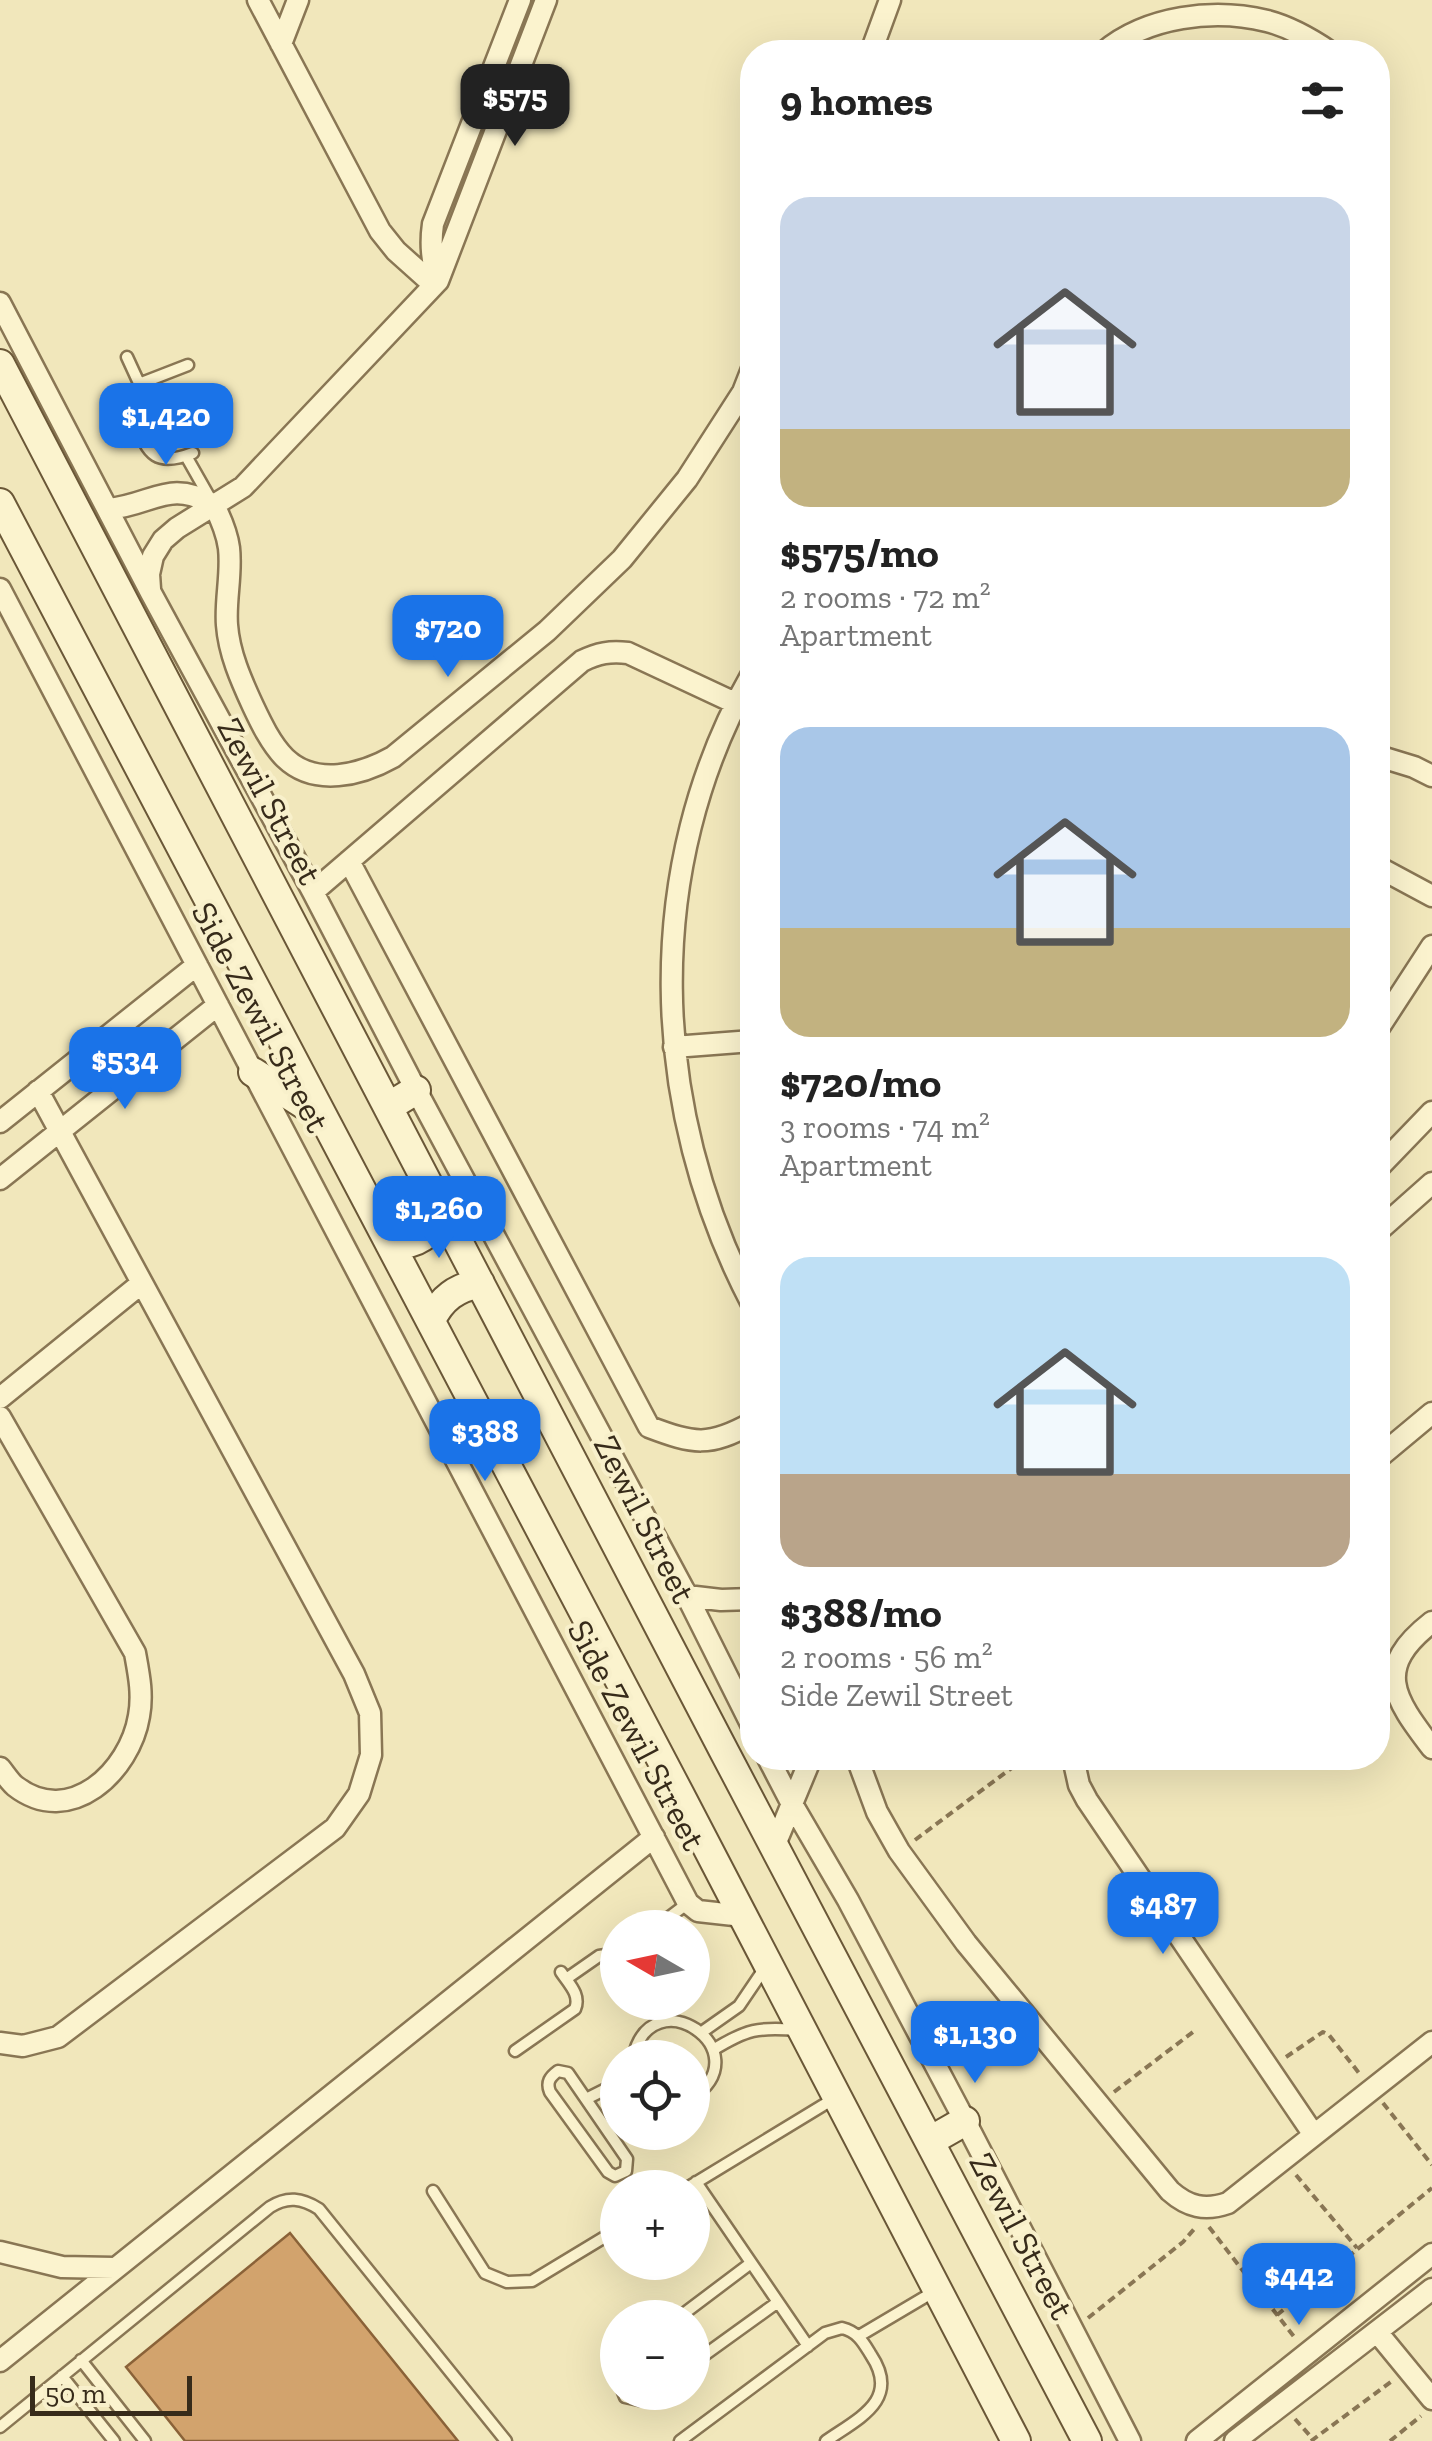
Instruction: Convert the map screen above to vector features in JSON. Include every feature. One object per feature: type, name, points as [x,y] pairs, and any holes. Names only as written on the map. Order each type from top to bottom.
[{"type":"main road","name":"Zewil Street","points":[[0,364],[1087,2441]]},
{"type":"main road","points":[[0,503],[1016,2441]]},
{"type":"main road","points":[[253,1072],[322,1115]]},
{"type":"main road","points":[[388,1107],[416,1090]]},
{"type":"main road","points":[[390,1244],[412,1243],[422,1238],[441,1210]]},
{"type":"main road","points":[[431,1320],[445,1298],[456,1290],[480,1283]]},
{"type":"main road","points":[[930,2141],[965,2121]]},
{"type":"street","points":[[258,0],[380,230],[396,251],[436,283]]},
{"type":"street","points":[[281,44],[298,0]]},
{"type":"street","points":[[436,283],[430,244],[434,224],[520,0]]},
{"type":"street","points":[[151,593],[149,574],[153,556],[163,540],[243,487],[436,283],[546,0]]},
{"type":"street","points":[[875,40],[890,0]]},
{"type":"street","points":[[1126,40],[1147,28],[1187,17],[1228,15],[1270,22],[1312,40]]},
{"type":"street","points":[[0,303],[740,1702]]},
{"type":"street","points":[[108,509],[175,492],[188,492],[214,505],[229,545],[230,642],[258,717],[286,759],[302,769],[338,776],[358,773],[408,744],[547,630],[622,559],[687,479],[740,395]]},
{"type":"street","name":"Side Zewil Street","points":[[0,589],[688,1903],[698,1910],[742,1916]]},
{"type":"street","points":[[313,892],[582,661],[596,654],[628,654],[736,703]]},
{"type":"street","points":[[740,696],[703,786],[681,871],[672,958],[674,1047],[682,1104],[694,1160],[740,1280]]},
{"type":"street","points":[[1390,760],[1432,776]]},
{"type":"street","points":[[348,862],[649,1427],[686,1441],[726,1438],[740,1430]]},
{"type":"street","points":[[1390,873],[1432,896]]},
{"type":"street","points":[[1390,1011],[1432,946]]},
{"type":"street","points":[[0,1122],[197,965]]},
{"type":"street","points":[[0,1179],[218,1006]]},
{"type":"street","points":[[674,1047],[740,1042]]},
{"type":"street","points":[[0,2043],[24,2046],[58,2037],[335,1828],[359,1794],[372,1754],[370,1713],[354,1674],[38,1092]]},
{"type":"street","points":[[1390,1156],[1432,1112]]},
{"type":"street","points":[[1390,1220],[1432,1183]]},
{"type":"street","points":[[0,1398],[142,1283]]},
{"type":"street","points":[[1390,1448],[1432,1413]]},
{"type":"street","points":[[0,1416],[134,1654],[142,1685],[139,1718],[129,1748],[110,1775],[86,1796],[61,1802],[36,1798],[14,1786],[0,1768]]},
{"type":"street","points":[[687,1596],[740,1599]]},
{"type":"street","points":[[1432,1622],[1405,1645],[1396,1663],[1394,1683],[1400,1703],[1432,1748]]},
{"type":"street","points":[[774,1770],[848,1900],[1130,2441]]},
{"type":"street","points":[[774,1848],[806,1770]]},
{"type":"street","points":[[861,1770],[877,1812],[899,1851],[966,1942],[1170,2191],[1191,2206],[1216,2207],[1228,2203],[1432,2042]]},
{"type":"street","points":[[1075,1770],[1087,1800],[1314,2135]]},
{"type":"street","points":[[0,2361],[654,1837]]},
{"type":"street","points":[[0,2252],[62,2267],[114,2268]]},
{"type":"street","points":[[1197,2441],[1432,2254]]},
{"type":"street","points":[[1234,2441],[1432,2289]]},
{"type":"street","points":[[1378,2332],[1432,2399]]},
{"type":"lane","points":[[126,356],[144,402],[136,421],[146,447],[163,460],[190,455],[214,505]]},
{"type":"lane","points":[[139,384],[188,366]]},
{"type":"lane","points":[[679,1910],[688,1903]]},
{"type":"lane","points":[[515,2051],[575,2009],[578,1999],[564,1975],[600,1956]]},
{"type":"lane","points":[[702,2032],[739,2006],[767,1964]]},
{"type":"lane","points":[[640,2040],[662,2022],[683,2022],[702,2032],[715,2061],[710,2082]]},
{"type":"lane","points":[[713,2050],[754,2029],[802,2030]]},
{"type":"lane","points":[[565,2071],[586,2099],[628,2159],[628,2168],[618,2175],[608,2172],[550,2092],[550,2078],[565,2071]]},
{"type":"lane","points":[[586,2099],[600,2092]]},
{"type":"lane","points":[[710,2173],[837,2096]]},
{"type":"lane","points":[[432,2191],[485,2272],[507,2282],[532,2281],[600,2240]]},
{"type":"lane","points":[[0,2427],[270,2206],[296,2199],[319,2209],[506,2441]]},
{"type":"lane","points":[[710,2210],[808,2346]]},
{"type":"lane","points":[[702,2300],[751,2263]]},
{"type":"lane","points":[[858,2336],[938,2290]]},
{"type":"lane","points":[[710,2351],[778,2302]]},
{"type":"lane","points":[[680,2441],[833,2329],[851,2330],[878,2366],[878,2398],[873,2407],[826,2441]]},
{"type":"lane","points":[[82,2360],[146,2441]]},
{"type":"lane","points":[[62,2376],[114,2441]]},
{"type":"path","points":[[899,1851],[1009,1770]]},
{"type":"path","points":[[1098,2104],[1194,2032]]},
{"type":"path","points":[[1283,2160],[1358,2249]]},
{"type":"path","points":[[1278,2315],[1432,2188]]},
{"type":"path","points":[[1203,2208],[1214,2235],[1307,2353]]},
{"type":"path","points":[[1073,2330],[1183,2242],[1196,2227],[1203,2208]]},
{"type":"path","points":[[1282,2405],[1312,2440],[1408,2370]]},
{"type":"path","points":[[1390,2441],[1432,2407]]},
{"type":"building","points":[[290,2233],[458,2441],[185,2441],[126,2367]]}]
